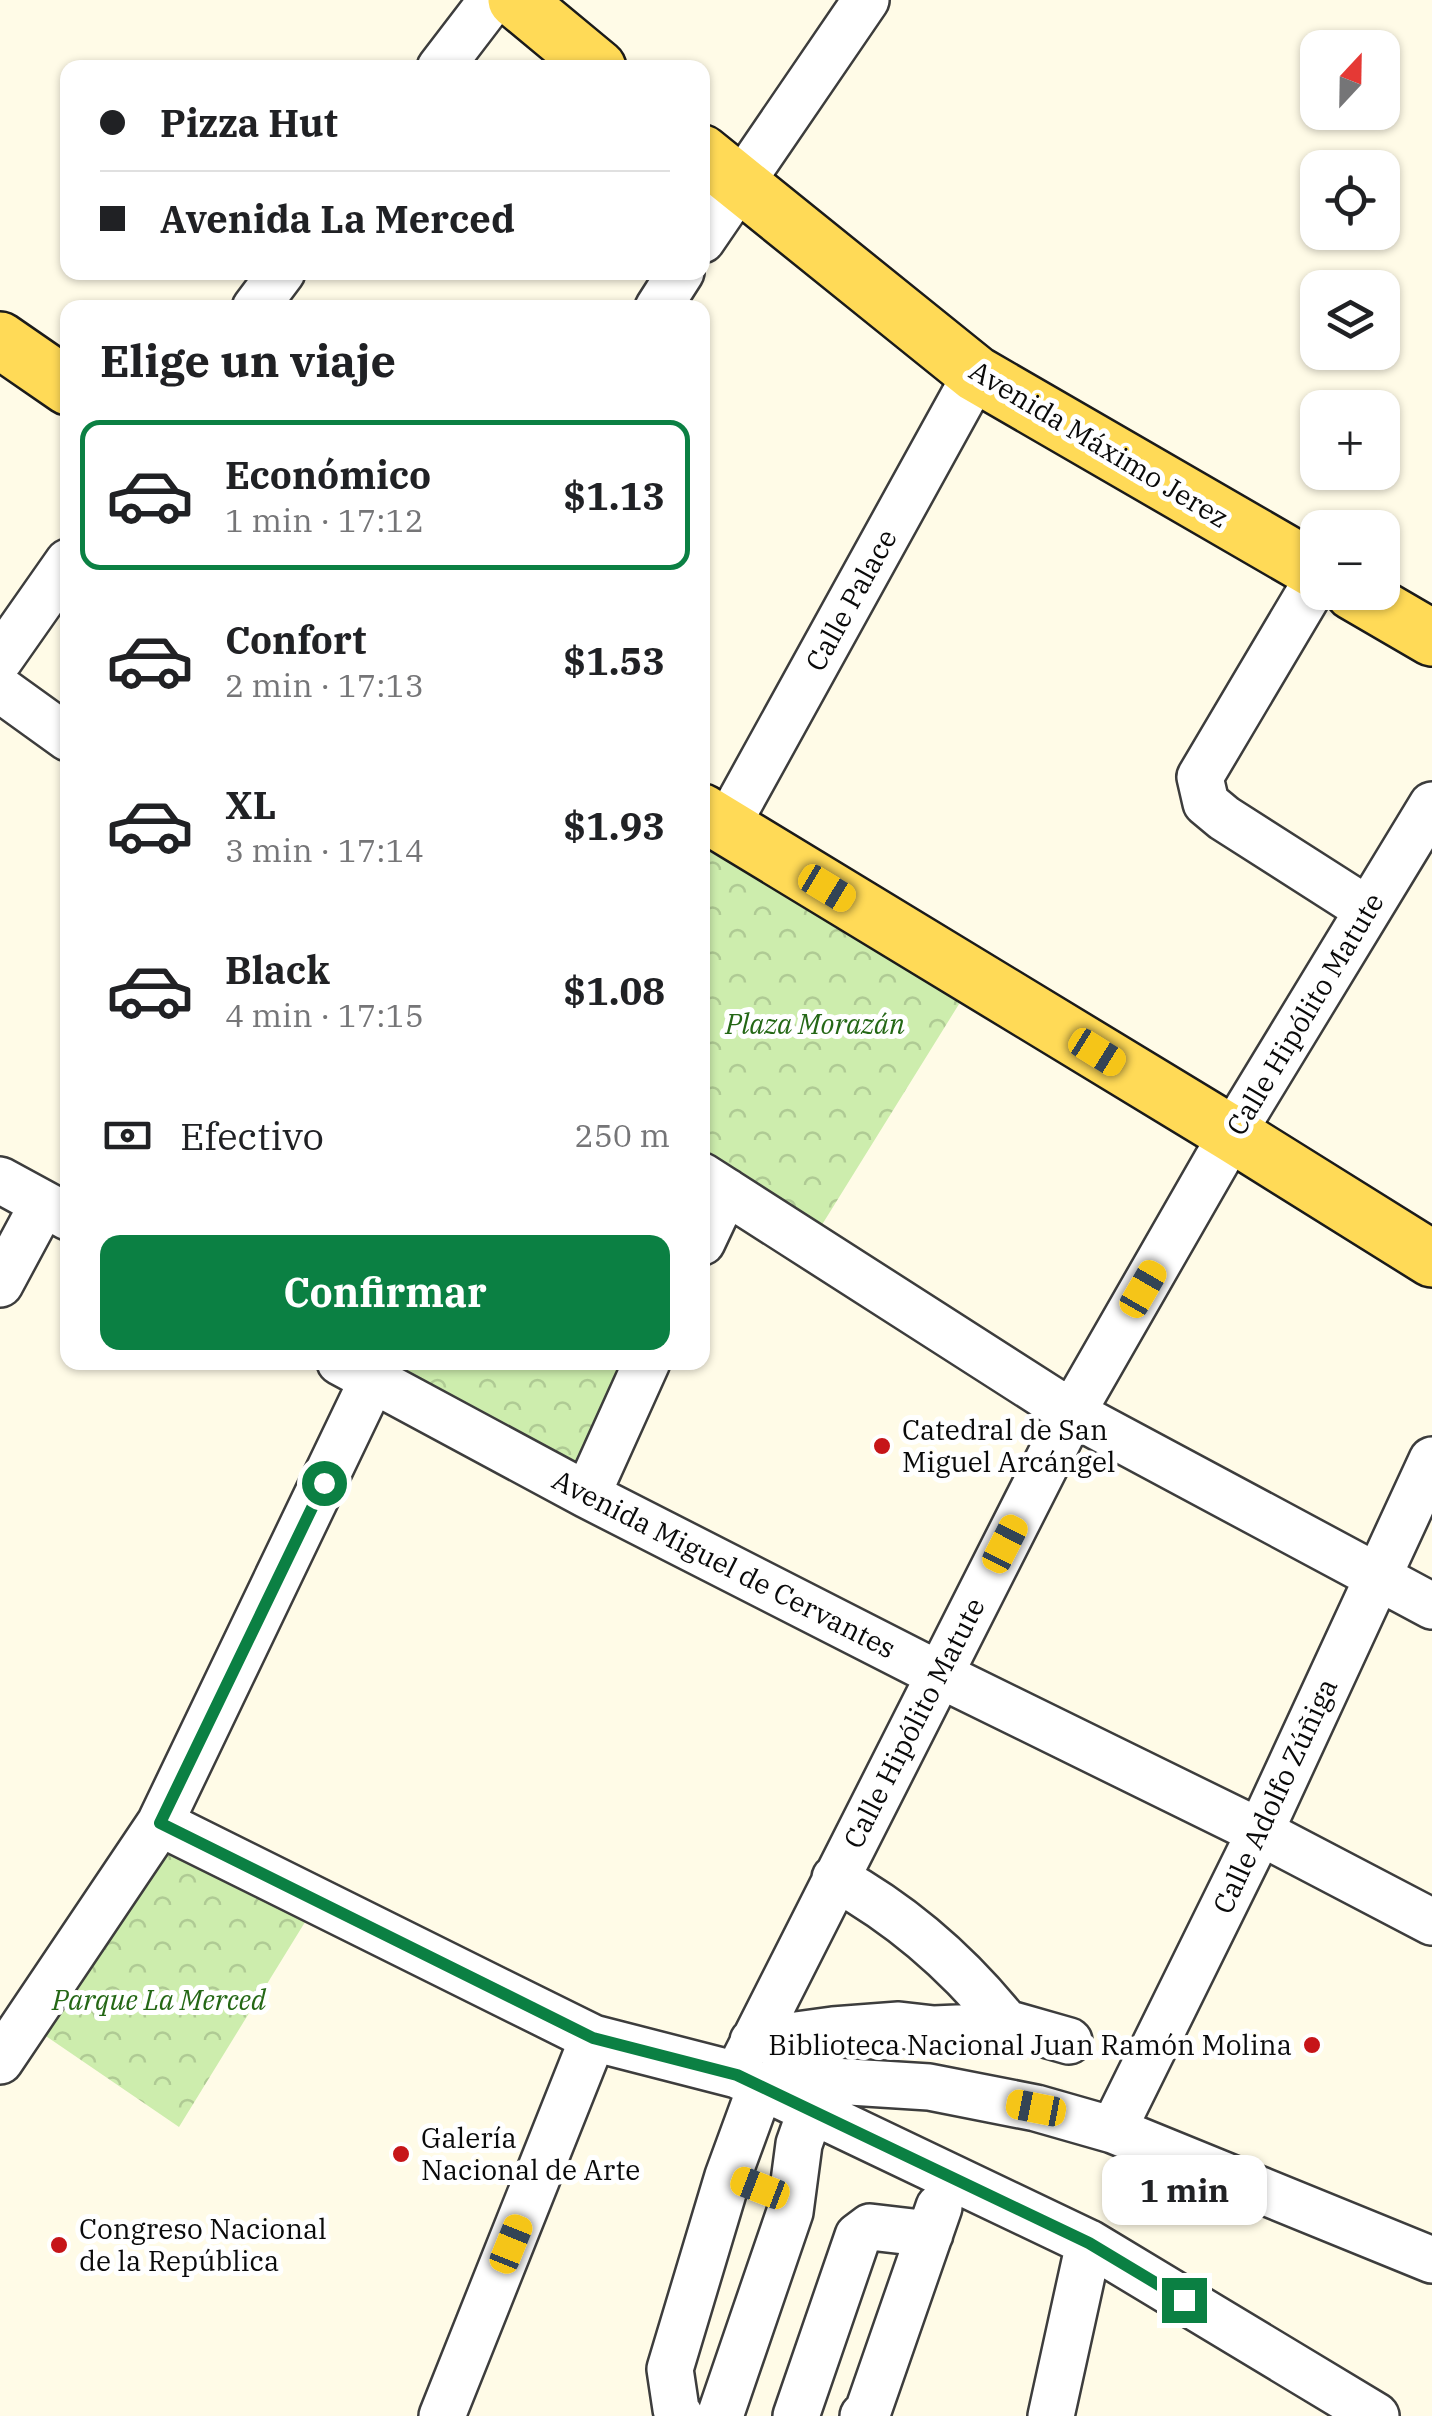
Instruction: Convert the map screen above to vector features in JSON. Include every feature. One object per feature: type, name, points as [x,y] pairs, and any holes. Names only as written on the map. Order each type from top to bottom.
[{"type":"main road","points":[[516,0],[588,60]]},
{"type":"main road","name":"Avenida Máximo Jerez","points":[[721,168],[976,374],[1300,564]]},
{"type":"main road","points":[[0,340],[60,381]]},
{"type":"main road","points":[[1384,610],[1432,638]]},
{"type":"main road","points":[[714,819],[1432,1259]]},
{"type":"street","points":[[446,60],[492,0]]},
{"type":"street","points":[[710,210],[721,168],[866,0]]},
{"type":"street","name":"Calle Palace","points":[[714,819],[976,374]]},
{"type":"street","points":[[0,659],[60,573]]},
{"type":"street","points":[[1300,606],[1200,778],[1206,803],[1224,818],[1368,910]]},
{"type":"street","points":[[0,690],[60,732]]},
{"type":"street","name":"Calle Hipólito Matute","points":[[698,2414],[670,2369],[728,2176],[750,2068],[835,1878],[1072,1413],[1232,1134],[1432,806]]},
{"type":"street","points":[[0,1180],[55,1210],[0,1284]]},
{"type":"street","points":[[714,1184],[1072,1413],[1432,1606]]},
{"type":"street","points":[[0,2060],[160,1823],[364,1370]]},
{"type":"street","name":"Avenida Miguel de Cervantes","points":[[369,1370],[587,1494],[1432,1922]]},
{"type":"street","points":[[587,1494],[642,1370]]},
{"type":"street","name":"Calle Adolfo Zúñiga","points":[[1113,2130],[1260,1832],[1432,1460]]},
{"type":"street","points":[[160,1823],[593,2038],[750,2068],[929,2087],[1036,2108],[1113,2130],[1432,2260]]},
{"type":"street","points":[[835,1878],[862,1892],[942,1953],[1006,2023]]},
{"type":"street","points":[[750,2068],[849,2028],[899,2025],[934,2029],[1006,2023],[1069,2042]]},
{"type":"street","points":[[442,2416],[593,2038]]},
{"type":"street","points":[[750,2068],[811,2110],[1089,2243],[1376,2416]]},
{"type":"street","points":[[698,2414],[790,2212],[798,2144],[811,2110]]},
{"type":"street","points":[[728,2176],[791,2200]]},
{"type":"street","points":[[863,2416],[868,2411],[949,2176]]},
{"type":"street","points":[[796,2416],[858,2236],[870,2227],[930,2234]]},
{"type":"street","points":[[1051,2416],[1089,2243]]},
{"type":"green space","name":"Plaza Morazán","points":[[710,826],[969,988],[815,1236],[710,1214]]},
{"type":"green space","points":[[382,1370],[632,1370],[584,1475]]},
{"type":"green space","name":"Parque La Merced","points":[[165,1844],[310,1914],[179,2127],[37,2030]]},
{"type":"place","name":"Catedral de San Miguel Arcángel","points":[[882,1446]]},
{"type":"place","name":"Biblioteca Nacional Juan Ramón Molina","points":[[1312,2045]]},
{"type":"place","name":"Galería Nacional de Arte","points":[[401,2154]]},
{"type":"place","name":"Congreso Nacional de la República","points":[[59,2245]]},
{"type":"route","points":[[324,1483],[160,1823],[593,2038],[737,2075],[1089,2243],[1184,2300]]}]
